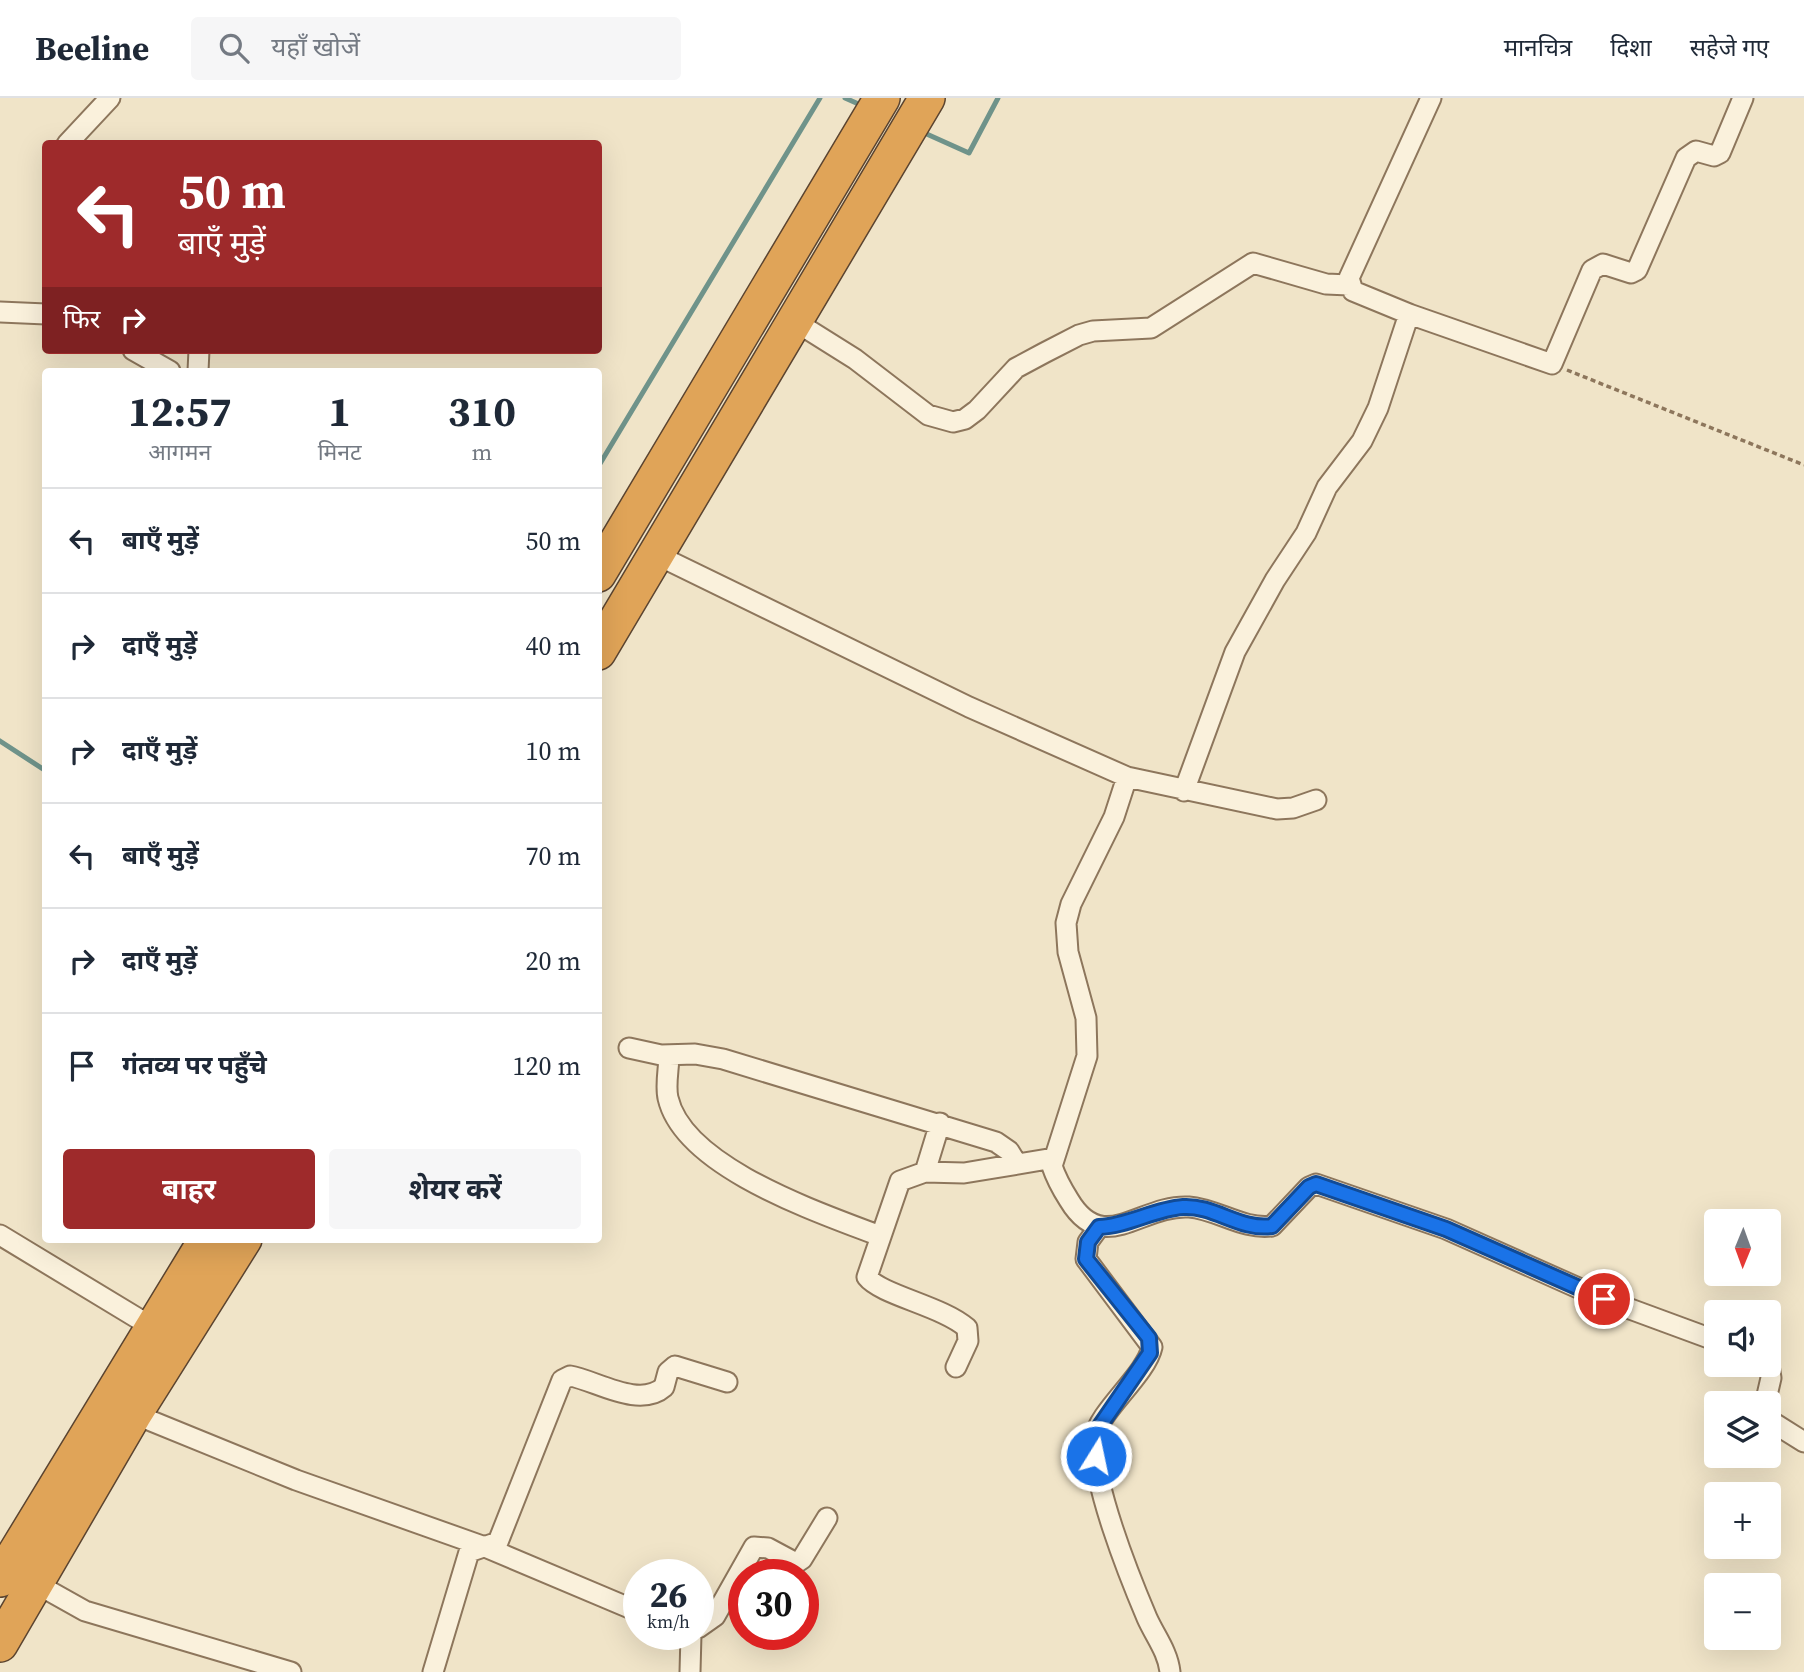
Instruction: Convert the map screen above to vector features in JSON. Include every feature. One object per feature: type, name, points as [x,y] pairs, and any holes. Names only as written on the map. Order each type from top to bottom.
[{"type":"highway","points":[[602,567],[882,98]]},
{"type":"highway","points":[[602,645],[927,98]]},
{"type":"highway","points":[[0,1579],[204,1243]]},
{"type":"highway","points":[[0,1644],[134,1414],[241,1243]]},
{"type":"street","points":[[71,140],[110,98]]},
{"type":"street","points":[[1349,285],[1349,278],[1430,98]]},
{"type":"street","points":[[796,321],[855,359],[928,415],[953,422],[965,419],[1016,368],[1044,353],[1093,331],[1151,328],[1253,263],[1326,284],[1349,285],[1361,295],[1409,314],[1552,364],[1592,270],[1603,264],[1631,273],[1637,270],[1686,158],[1696,151],[1714,156],[1720,153],[1744,98]]},
{"type":"street","points":[[0,312],[42,314]]},
{"type":"street","points":[[1184,791],[1235,652],[1275,580],[1306,533],[1327,487],[1362,441],[1378,408],[1409,314]]},
{"type":"street","points":[[141,354],[165,368]]},
{"type":"street","points":[[657,555],[969,707],[1127,777],[1277,809],[1293,808],[1316,800]]},
{"type":"street","points":[[1127,777],[1114,817],[1071,904],[1066,923],[1068,953],[1086,1018],[1087,1056],[1054,1158],[1055,1177],[1086,1223],[1112,1227],[1185,1207],[1211,1211],[1253,1226],[1272,1226],[1309,1187],[1316,1184],[1446,1229],[1604,1299],[1704,1337]]},
{"type":"street","points":[[629,1048],[669,1055],[695,1054],[723,1059],[940,1123],[996,1142],[1009,1151],[1017,1164]]},
{"type":"street","points":[[669,1055],[667,1096],[679,1122],[695,1140],[743,1177],[762,1188],[880,1236]]},
{"type":"street","points":[[925,1172],[940,1123]]},
{"type":"street","points":[[956,1367],[968,1341],[967,1328],[921,1302],[876,1286],[867,1277],[900,1181],[925,1172],[964,1173],[1054,1158]]},
{"type":"street","points":[[1099,1227],[1088,1242],[1086,1259],[1149,1338],[1152,1347],[1095,1433],[1096,1456],[1102,1488],[1135,1591],[1165,1652],[1170,1672]]},
{"type":"street","points":[[0,1235],[152,1327]]},
{"type":"street","points":[[433,1672],[468,1552],[498,1542],[562,1380],[576,1377],[606,1390],[622,1393],[661,1391],[671,1367],[675,1366],[727,1382]]},
{"type":"street","points":[[134,1414],[296,1480],[485,1547],[623,1605]]},
{"type":"street","points":[[1781,1428],[1804,1442]]},
{"type":"street","points":[[802,1559],[827,1518]]},
{"type":"street","points":[[747,1559],[754,1546],[768,1548],[781,1559]]},
{"type":"street","points":[[35,1583],[85,1611],[291,1672]]},
{"type":"street","points":[[714,1617],[728,1593]]},
{"type":"street","points":[[690,1672],[691,1650]]},
{"type":"path","points":[[1552,364],[1629,392],[1804,465]]},
{"type":"waterway","points":[[602,460],[820,98]]},
{"type":"waterway","points":[[845,98],[863,106]]},
{"type":"waterway","points":[[920,131],[969,153],[998,98]]},
{"type":"waterway","points":[[0,741],[42,768]]},
{"type":"route","points":[[1096,1456],[1095,1433],[1152,1347],[1149,1338],[1137,1327],[1086,1259],[1088,1242],[1099,1227],[1112,1227],[1169,1209],[1185,1207],[1211,1211],[1253,1226],[1272,1226],[1279,1222],[1309,1187],[1316,1184],[1446,1229],[1604,1299]]}]
